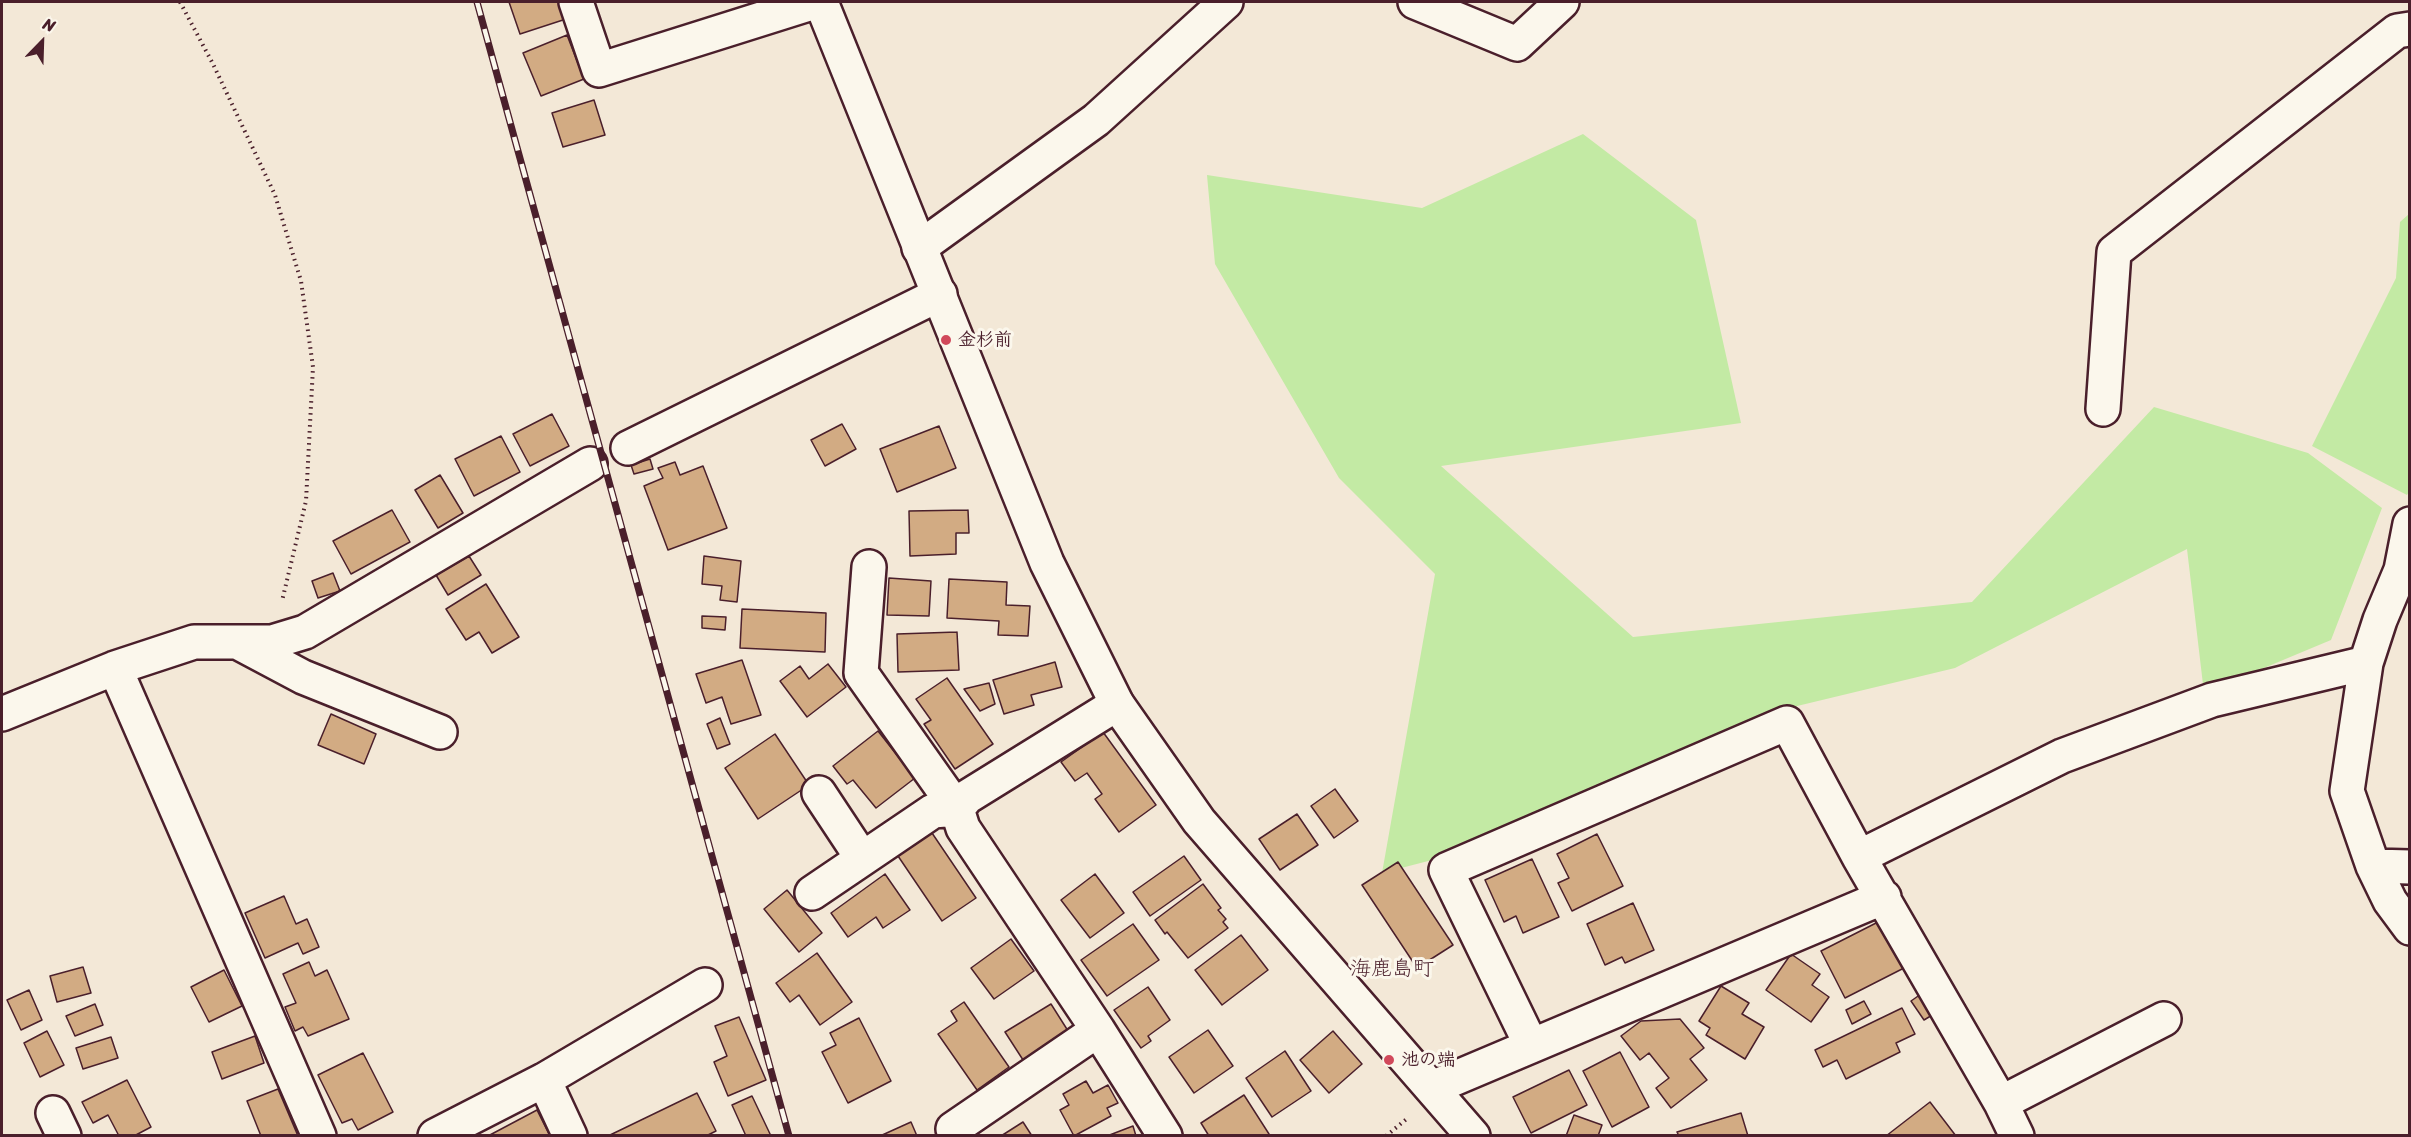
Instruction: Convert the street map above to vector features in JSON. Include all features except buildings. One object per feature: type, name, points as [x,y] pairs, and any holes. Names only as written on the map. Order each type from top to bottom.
[{"type":"street","points":[[576,2],[599,70],[815,2]]},
{"type":"street","points":[[821,2],[1047,563],[1117,704],[1199,821],[1473,1136]]},
{"type":"street","points":[[920,248],[1096,120],[1226,2]]},
{"type":"street","points":[[1415,2],[1517,44],[1562,2]]},
{"type":"street","points":[[2103,409],[2114,252],[2397,32],[2409,29]]},
{"type":"street","points":[[628,448],[940,294]]},
{"type":"street","points":[[2,714],[115,668],[194,642],[272,642],[305,632],[590,464]]},
{"type":"street","points":[[2409,524],[2405,572],[2380,620],[2366,663],[2347,791],[2373,866],[2390,901],[2409,928]]},
{"type":"street","points":[[869,567],[861,673],[957,809],[963,828],[1098,1030],[1165,1136]]},
{"type":"street","points":[[236,642],[303,677],[440,732]]},
{"type":"street","points":[[1858,857],[2062,756],[2212,700],[2366,663]]},
{"type":"street","points":[[115,668],[319,1136]]},
{"type":"street","points":[[812,893],[933,811],[957,809],[967,797],[1117,704]]},
{"type":"street","points":[[1531,1045],[1446,870],[1787,723],[1858,857],[1884,897],[2001,1103],[2017,1136]]},
{"type":"street","points":[[819,793],[862,858]]},
{"type":"street","points":[[2373,866],[2409,867]]},
{"type":"street","points":[[1432,1088],[1884,897]]},
{"type":"street","points":[[435,1136],[544,1080],[705,985]]},
{"type":"street","points":[[2001,1103],[2164,1019]]},
{"type":"street","points":[[956,1136],[953,1129],[1098,1030]]},
{"type":"street","points":[[544,1080],[570,1136]]},
{"type":"path","points":[[180,2],[213,64],[275,195],[301,281],[313,367],[306,501],[272,642]]},
{"type":"path","points":[[1386,1136],[1413,1114]]},
{"type":"green space","points":[[1583,134],[1696,220],[1741,423],[1441,466],[1633,637],[1972,602],[2154,407],[2308,453],[2382,508],[2331,640],[2204,693],[2187,549],[1955,668],[1793,707],[1432,860],[1382,873],[1435,574],[1339,478],[1215,264],[1207,175],[1422,208]]},
{"type":"green space","points":[[2409,214],[2410,490],[2407,495],[2312,446],[2396,278],[2400,222]]},
{"type":"railway","points":[[477,2],[789,1136]]},
{"type":"place","name":"金杉前","points":[[946,340]]},
{"type":"place","name":"池の端","points":[[1389,1060]]},
{"type":"district","name":"海鹿島町","points":[[1392,970]]}]
